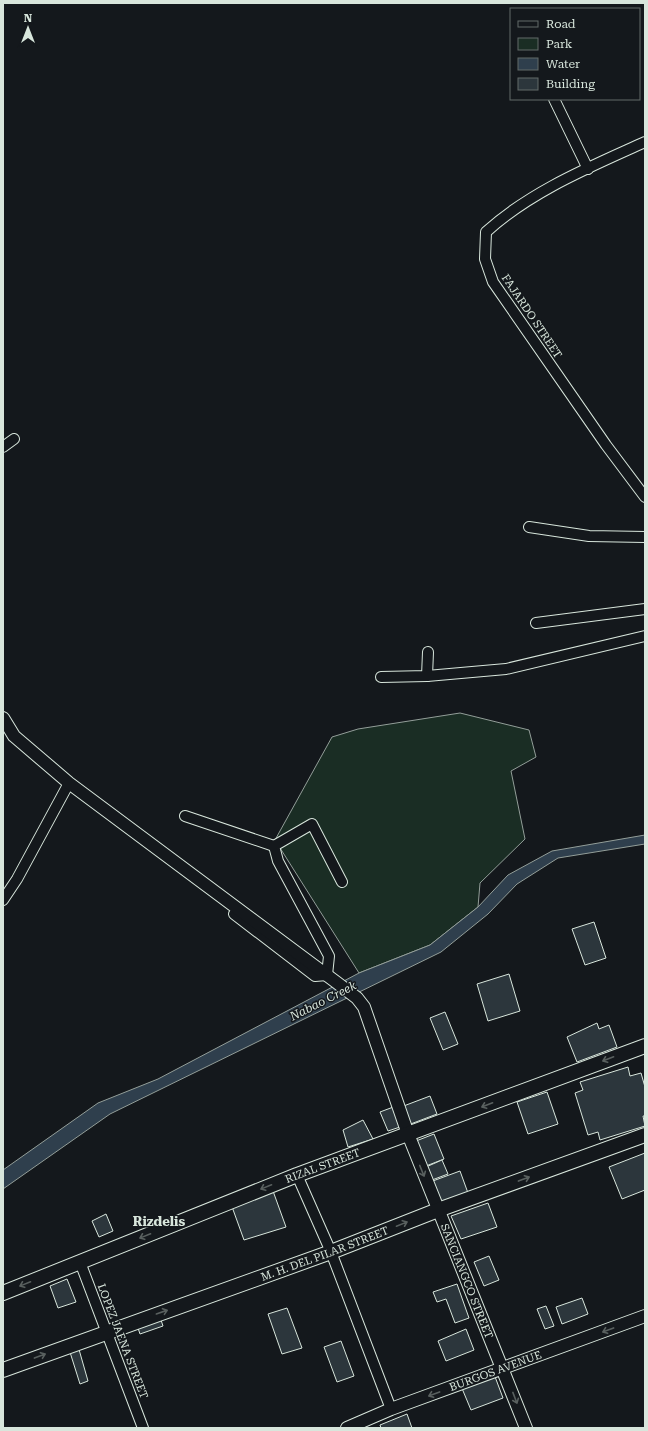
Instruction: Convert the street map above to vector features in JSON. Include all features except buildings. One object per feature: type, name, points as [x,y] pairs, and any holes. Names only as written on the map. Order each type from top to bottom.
[{"type":"main road","name":"RIZAL STREET","points":[[3,1293],[297,1175],[645,1046]]},
{"type":"main road","name":"M. H. DEL PILAR STREET","points":[[3,1370],[332,1252],[438,1210],[645,1135]]},
{"type":"street","points":[[554,100],[588,169]]},
{"type":"street","name":"FAJARDO STREET","points":[[645,142],[560,182],[504,216],[486,232],[485,259],[493,282],[606,445],[645,498]]},
{"type":"street","points":[[3,447],[14,439]]},
{"type":"street","points":[[529,527],[589,536],[645,537]]},
{"type":"street","points":[[536,623],[645,609]]},
{"type":"street","points":[[381,677],[427,676],[506,668],[645,636]]},
{"type":"street","points":[[427,676],[428,652]]},
{"type":"street","points":[[3,718],[14,736],[69,783],[332,978]]},
{"type":"street","points":[[3,900],[17,879],[69,783]]},
{"type":"street","points":[[185,816],[274,846],[312,824],[342,882]]},
{"type":"street","points":[[274,846],[278,861],[329,956],[332,978]]},
{"type":"street","points":[[234,914],[315,976],[332,978]]},
{"type":"street","name":"SANCIANGCO STREET","points":[[332,978],[357,998],[364,1007],[408,1134],[526,1428]]},
{"type":"street","points":[[297,1175],[332,1252],[391,1409]]},
{"type":"street","name":"LOPEZ JAENA STREET","points":[[80,1262],[143,1428]]},
{"type":"street","name":"BURGOS AVENUE","points":[[347,1428],[391,1409],[645,1316]]},
{"type":"green space","points":[[460,713],[529,730],[536,757],[511,771],[525,839],[480,883],[478,907],[430,945],[359,973],[275,840],[332,737],[358,729]]},
{"type":"water","name":"Nabao Creek","points":[[645,835],[645,844],[558,858],[517,884],[488,914],[441,952],[110,1114],[3,1189],[3,1170],[98,1103],[158,1079],[359,973],[430,945],[478,907],[508,875],[552,851]]},
{"type":"district","name":"Rizdelis","points":[[159,1221]]}]
